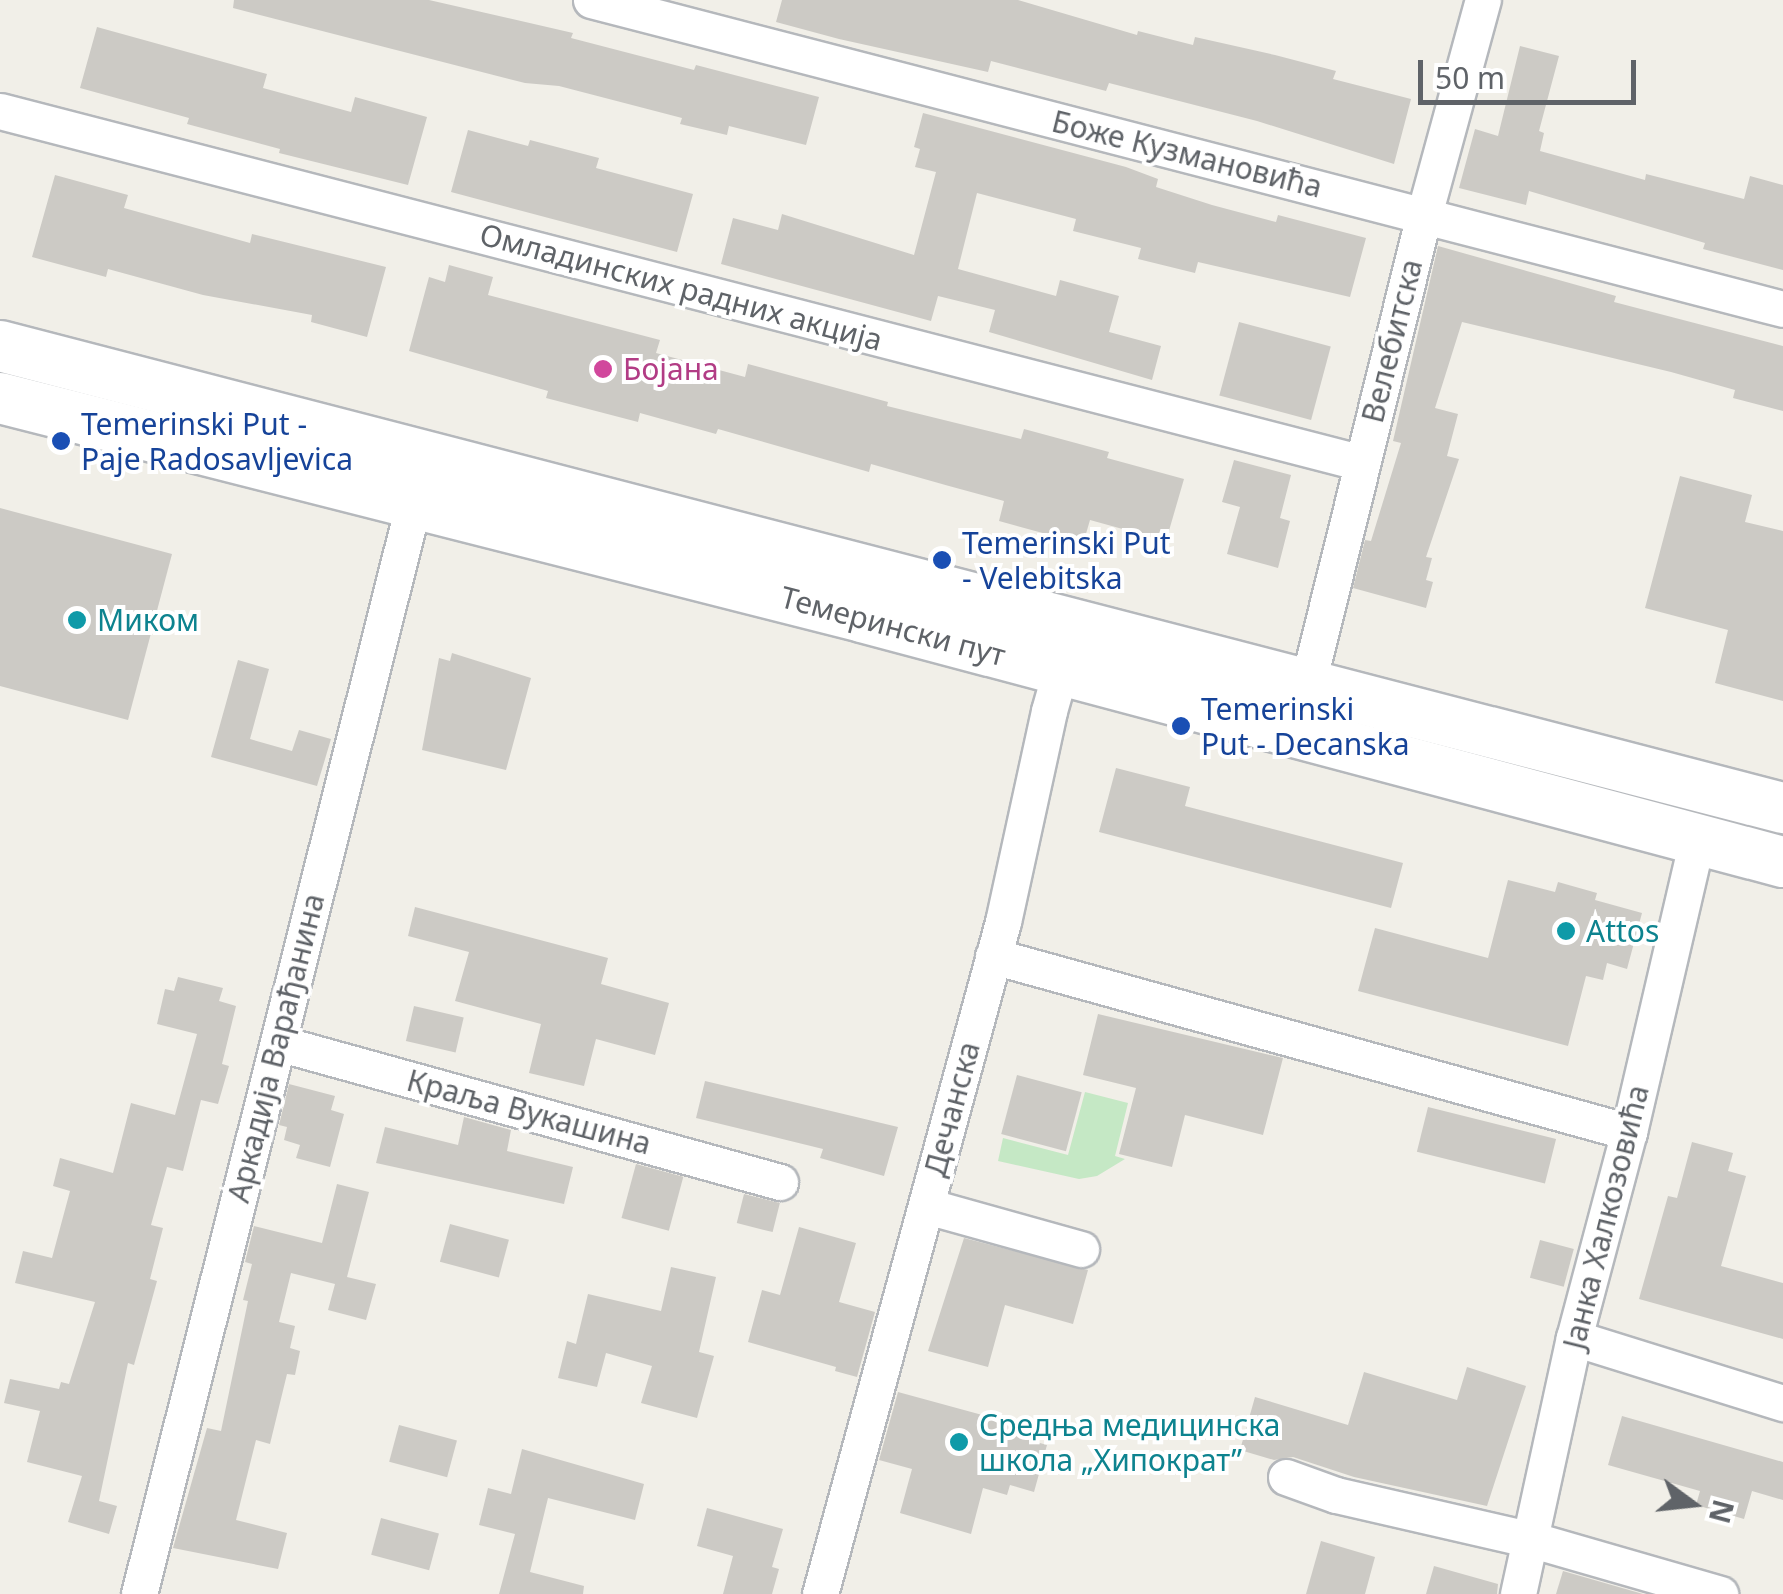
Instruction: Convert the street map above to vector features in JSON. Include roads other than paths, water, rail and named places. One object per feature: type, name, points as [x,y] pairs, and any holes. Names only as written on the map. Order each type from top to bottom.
[{"type":"main road","name":"Темерински пут","points":[[0,346],[1075,621],[1783,808]]},
{"type":"main road","name":"Темерински пут","points":[[0,398],[1061,670],[1783,862]]},
{"type":"street","name":"Боже Кузмановића","points":[[591,0],[1783,310]]},
{"type":"street","name":"Велебитска","points":[[1308,683],[1424,216],[1483,0]]},
{"type":"street","name":"Омладинских радних акција","points":[[0,110],[1362,463]]},
{"type":"street","name":"Аркадија Варађанина","points":[[139,1594],[414,502]]},
{"type":"street","name":"Дечанска","points":[[820,1594],[993,956],[1075,621]]},
{"type":"street","name":"Јанка Халкозовића","points":[[1518,1594],[1533,1540],[1574,1338],[1629,1132],[1697,840]]},
{"type":"street","points":[[993,956],[1629,1132]]},
{"type":"street","name":"Краља Вукашина","points":[[278,1043],[780,1182]]},
{"type":"street","points":[[927,1206],[1081,1249]]},
{"type":"street","points":[[1574,1338],[1783,1403]]},
{"type":"street","points":[[1286,1477],[1336,1495],[1533,1540],[1720,1594]]},
{"type":"place","name":"Бојана","points":[[603,369]]},
{"type":"place","name":"Temerinski Put - Paje Radosavljevica","points":[[61,441]]},
{"type":"place","name":"Temerinski Put - Velebitska","points":[[942,560]]},
{"type":"place","name":"Миком","points":[[77,620]]},
{"type":"place","name":"Temerinski Put - Decanska","points":[[1181,726]]},
{"type":"place","name":"Attos","points":[[1566,931]]},
{"type":"place","name":"Средња медицинска школа „Хипократ”","points":[[959,1442]]}]
